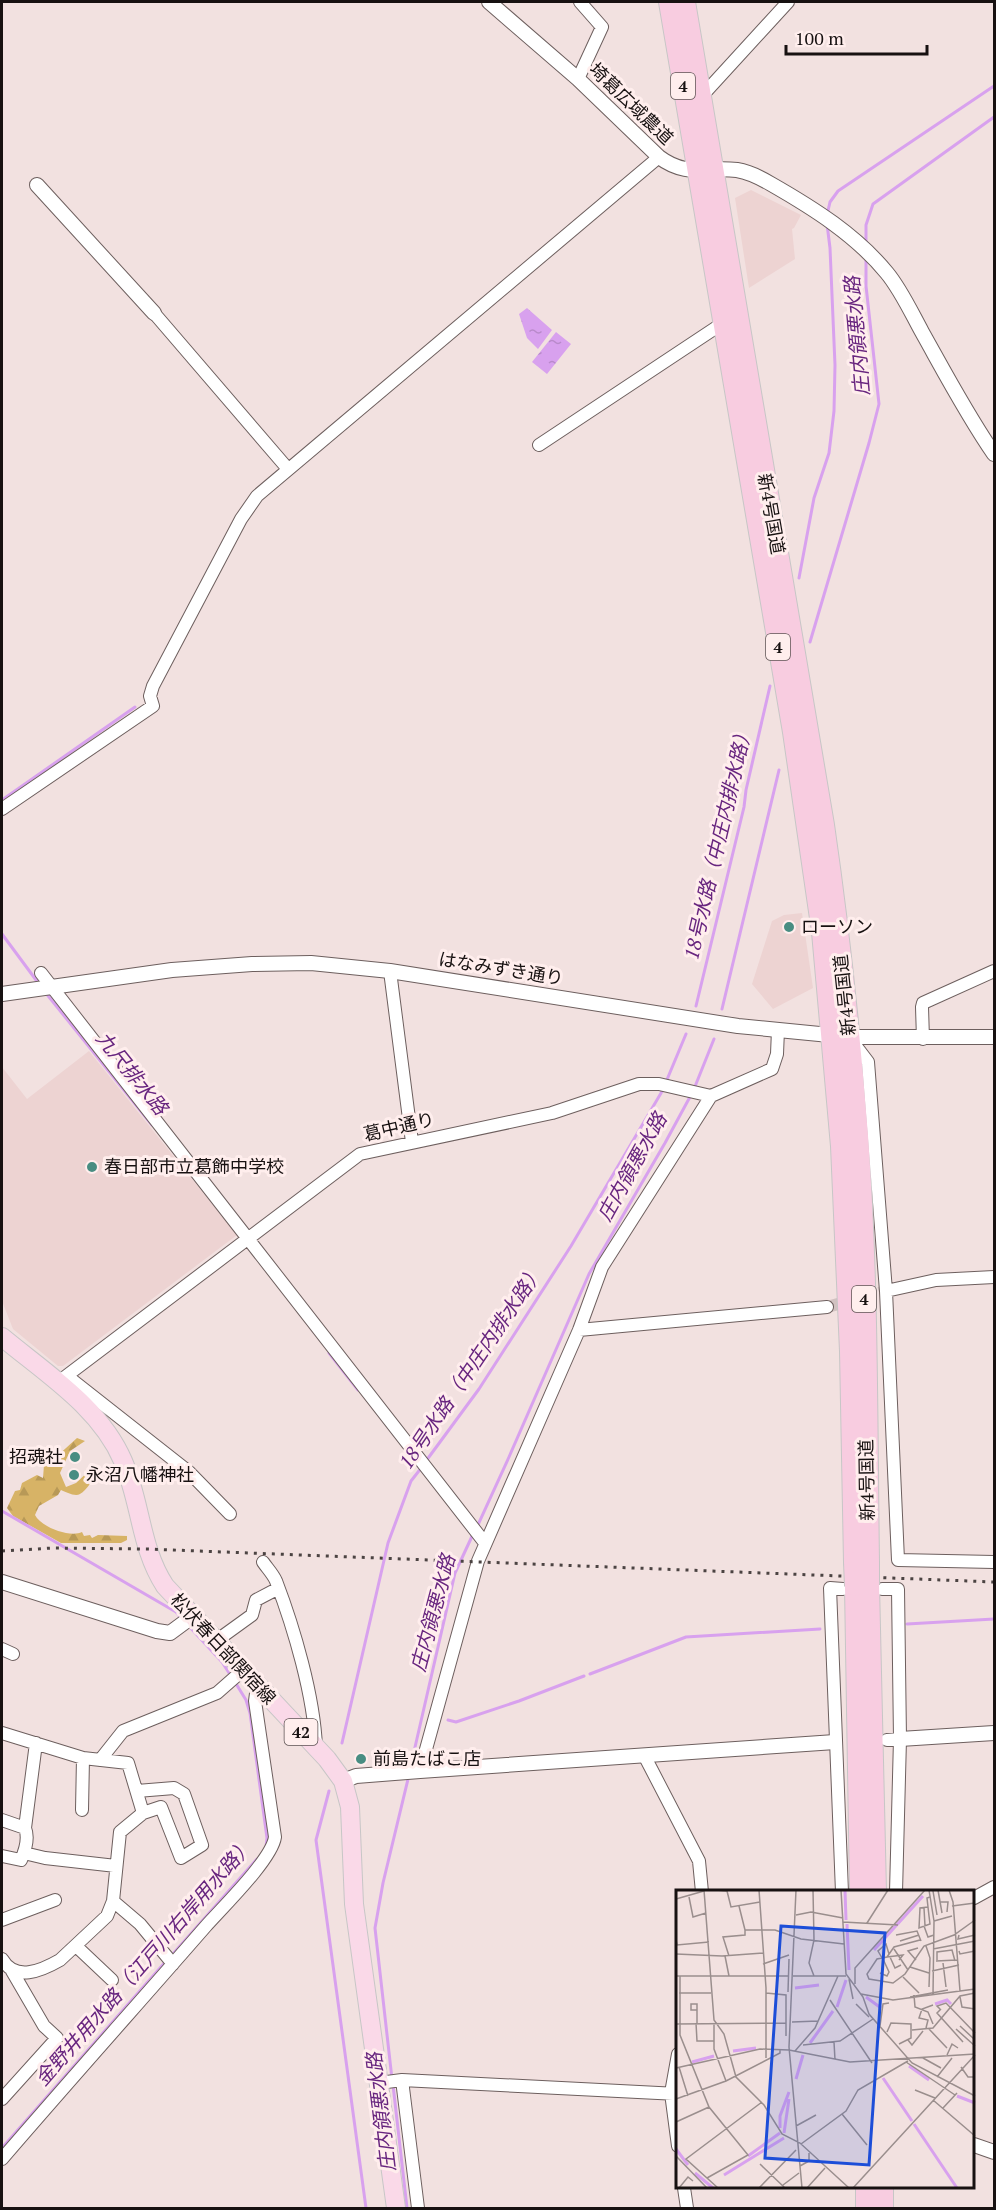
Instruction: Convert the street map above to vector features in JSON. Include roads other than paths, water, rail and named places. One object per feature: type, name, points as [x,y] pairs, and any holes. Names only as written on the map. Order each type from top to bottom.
[{"type":"highway","name":"新4号国道","points":[[669,2],[705,170],[824,825],[841,1037],[860,1189],[866,1352],[861,1562],[876,1890]]},
{"type":"highway","name":"新4号国道","points":[[685,2],[701,97],[705,170],[723,323],[841,1037]]},
{"type":"highway","name":"新4号国道","points":[[860,1890],[862,1587]]},
{"type":"highway","points":[[866,2189],[866,2208]]},
{"type":"highway","points":[[883,2189],[883,2208]]},
{"type":"main road","name":"松伏春日部関宿線","points":[[6,1341],[62,1379],[116,1446],[129,1477],[151,1561],[165,1586],[242,1671],[316,1747],[344,1781],[350,1807],[354,1904],[396,2208]]},
{"type":"street","name":"埼葛広域農道","points":[[489,2],[578,79],[672,167],[739,171],[758,177],[819,213],[861,246],[894,283],[994,454]]},
{"type":"street","points":[[578,79],[602,27],[580,2]]},
{"type":"street","points":[[701,97],[788,2]]},
{"type":"street","points":[[2,809],[153,706],[150,696],[153,686],[241,519],[257,496],[659,157]]},
{"type":"street","points":[[37,185],[154,313],[288,469]]},
{"type":"street","points":[[539,445],[723,323]]},
{"type":"street","name":"はなみずき通り","points":[[2,994],[172,970],[252,964],[311,963],[390,970],[705,1022],[841,1037],[994,1038]]},
{"type":"street","points":[[390,970],[412,1142]]},
{"type":"street","points":[[923,1039],[923,1003],[994,971]]},
{"type":"street","points":[[41,974],[46,988],[248,1237],[482,1540]]},
{"type":"street","points":[[420,1771],[482,1540],[579,1330],[602,1267],[711,1096],[772,1069],[777,1054],[778,1030]]},
{"type":"street","points":[[841,1037],[868,1062],[886,1291],[898,1560],[994,1562]]},
{"type":"street","name":"葛中通り","points":[[62,1379],[360,1154],[552,1113],[639,1084],[659,1084],[711,1096]]},
{"type":"street","points":[[886,1291],[936,1280],[994,1277]]},
{"type":"street","points":[[579,1330],[827,1307]]},
{"type":"street","points":[[62,1379],[189,1472],[230,1514]]},
{"type":"street","points":[[263,1562],[276,1580],[303,1670],[312,1705],[316,1747]]},
{"type":"street","points":[[2,1582],[157,1631],[170,1633],[193,1616]]},
{"type":"street","points":[[842,1890],[841,1742],[830,1588],[862,1587],[898,1589],[893,1740],[896,1890]]},
{"type":"street","points":[[216,1641],[252,1615],[256,1600],[278,1589]]},
{"type":"street","points":[[100,1760],[123,1731],[217,1693],[242,1671]]},
{"type":"street","points":[[2,2159],[268,1855],[274,1845],[275,1837],[255,1701],[257,1686]]},
{"type":"street","points":[[2,1733],[83,1758],[128,1763],[143,1812]]},
{"type":"street","points":[[893,1740],[994,1733]]},
{"type":"street","points":[[344,1781],[356,1776],[647,1759],[841,1742]]},
{"type":"street","points":[[2,1856],[21,1860],[24,1853],[36,1743]]},
{"type":"street","points":[[82,1810],[83,1758]]},
{"type":"street","points":[[647,1759],[699,1862],[702,1890]]},
{"type":"street","points":[[5,1966],[31,1972],[46,1967],[60,1960],[107,1916],[113,1901],[120,1832],[143,1812],[161,1807],[181,1858],[202,1845],[184,1794],[174,1788],[136,1791]]},
{"type":"street","points":[[2,1820],[25,1828]]},
{"type":"street","points":[[24,1853],[45,1858],[116,1866]]},
{"type":"street","points":[[975,1897],[994,1887]]},
{"type":"street","points":[[2,1920],[55,1900]]},
{"type":"street","points":[[113,1901],[140,1924],[173,1964]]},
{"type":"street","points":[[76,1946],[112,1980]]},
{"type":"street","points":[[2,2099],[57,2038],[44,2026],[5,1966]]},
{"type":"street","points":[[676,2074],[674,2094],[676,2120]]},
{"type":"street","points":[[402,2080],[418,2208]]},
{"type":"street","points":[[379,2083],[402,2080],[674,2094]]},
{"type":"street","points":[[975,2145],[994,2152]]},
{"type":"street","points":[[684,2189],[687,2208]]},
{"type":"water","points":[[527,308],[552,330],[538,349],[527,338],[519,314]]},
{"type":"water","points":[[556,332],[571,344],[547,374],[532,362]]},
{"type":"waterway","name":"18号水路（中庄内排水路）","points":[[827,215],[830,202],[838,191],[994,86]]},
{"type":"waterway","name":"庄内領悪水路","points":[[866,245],[866,225],[873,204],[994,117]]},
{"type":"waterway","name":"18号水路（中庄内排水路）","points":[[799,578],[814,498],[829,453],[834,411],[835,365],[827,224]]},
{"type":"waterway","name":"庄内領悪水路","points":[[810,642],[879,404],[866,286],[866,258]]},
{"type":"waterway","name":"18号水路（中庄内排水路）","points":[[696,1006],[744,807],[770,686]]},
{"type":"waterway","points":[[2,800],[135,707]]},
{"type":"waterway","name":"庄内領悪水路","points":[[722,1009],[779,770]]},
{"type":"waterway","name":"九尺排水路","points":[[2,934],[39,984]]},
{"type":"waterway","name":"九尺排水路","points":[[45,992],[152,1125]]},
{"type":"waterway","name":"18号水路（中庄内排水路）","points":[[666,1082],[686,1034]]},
{"type":"waterway","name":"庄内領悪水路","points":[[694,1089],[714,1039]]},
{"type":"waterway","name":"18号水路（中庄内排水路）","points":[[426,1461],[479,1389],[571,1246],[664,1088]]},
{"type":"waterway","name":"庄内領悪水路","points":[[477,1527],[589,1274],[691,1095]]},
{"type":"waterway","name":"九尺排水路","points":[[329,1353],[358,1390]]},
{"type":"waterway","name":"18号水路（中庄内排水路）","points":[[342,1743],[388,1543],[411,1481],[422,1467]]},
{"type":"waterway","name":"金野井用水路（江戸川右岸用水路）","points":[[2,1511],[176,1612],[182,1619]]},
{"type":"waterway","name":"庄内領悪水路","points":[[410,1769],[455,1573],[474,1532]]},
{"type":"waterway","points":[[907,1624],[994,1619]]},
{"type":"waterway","name":"金野井用水路（江戸川右岸用水路）","points":[[187,1624],[222,1662],[231,1676]]},
{"type":"waterway","points":[[590,1674],[686,1637],[820,1629]]},
{"type":"waterway","points":[[448,1720],[456,1722],[584,1676]]},
{"type":"waterway","name":"金野井用水路（江戸川右岸用水路）","points":[[235,1682],[246,1700],[250,1713],[267,1838],[266,1847]]},
{"type":"waterway","name":"庄内領悪水路","points":[[392,2079],[375,1928],[383,1883],[409,1775]]},
{"type":"waterway","name":"18号水路（中庄内排水路）","points":[[329,1791],[316,1840],[366,2208]]},
{"type":"waterway","name":"金野井用水路（江戸川右岸用水路）","points":[[172,1955],[257,1859]]},
{"type":"waterway","name":"金野井用水路（江戸川右岸用水路）","points":[[2,2148],[167,1960]]},
{"type":"waterway","name":"庄内領悪水路","points":[[393,2085],[407,2208]]},
{"type":"tunnel","points":[[827,1307],[886,1291]]},
{"type":"railway","points":[[2,1551],[53,1548],[147,1549],[994,1582]]},
{"type":"place","name":"ローソン","points":[[789,927]]},
{"type":"place","name":"春日部市立葛飾中学校","points":[[92,1167]]},
{"type":"place","name":"招魂社","points":[[75,1457]]},
{"type":"place","name":"永沼八幡神社","points":[[74,1475]]},
{"type":"place","name":"前島たばこ店","points":[[361,1759]]}]
